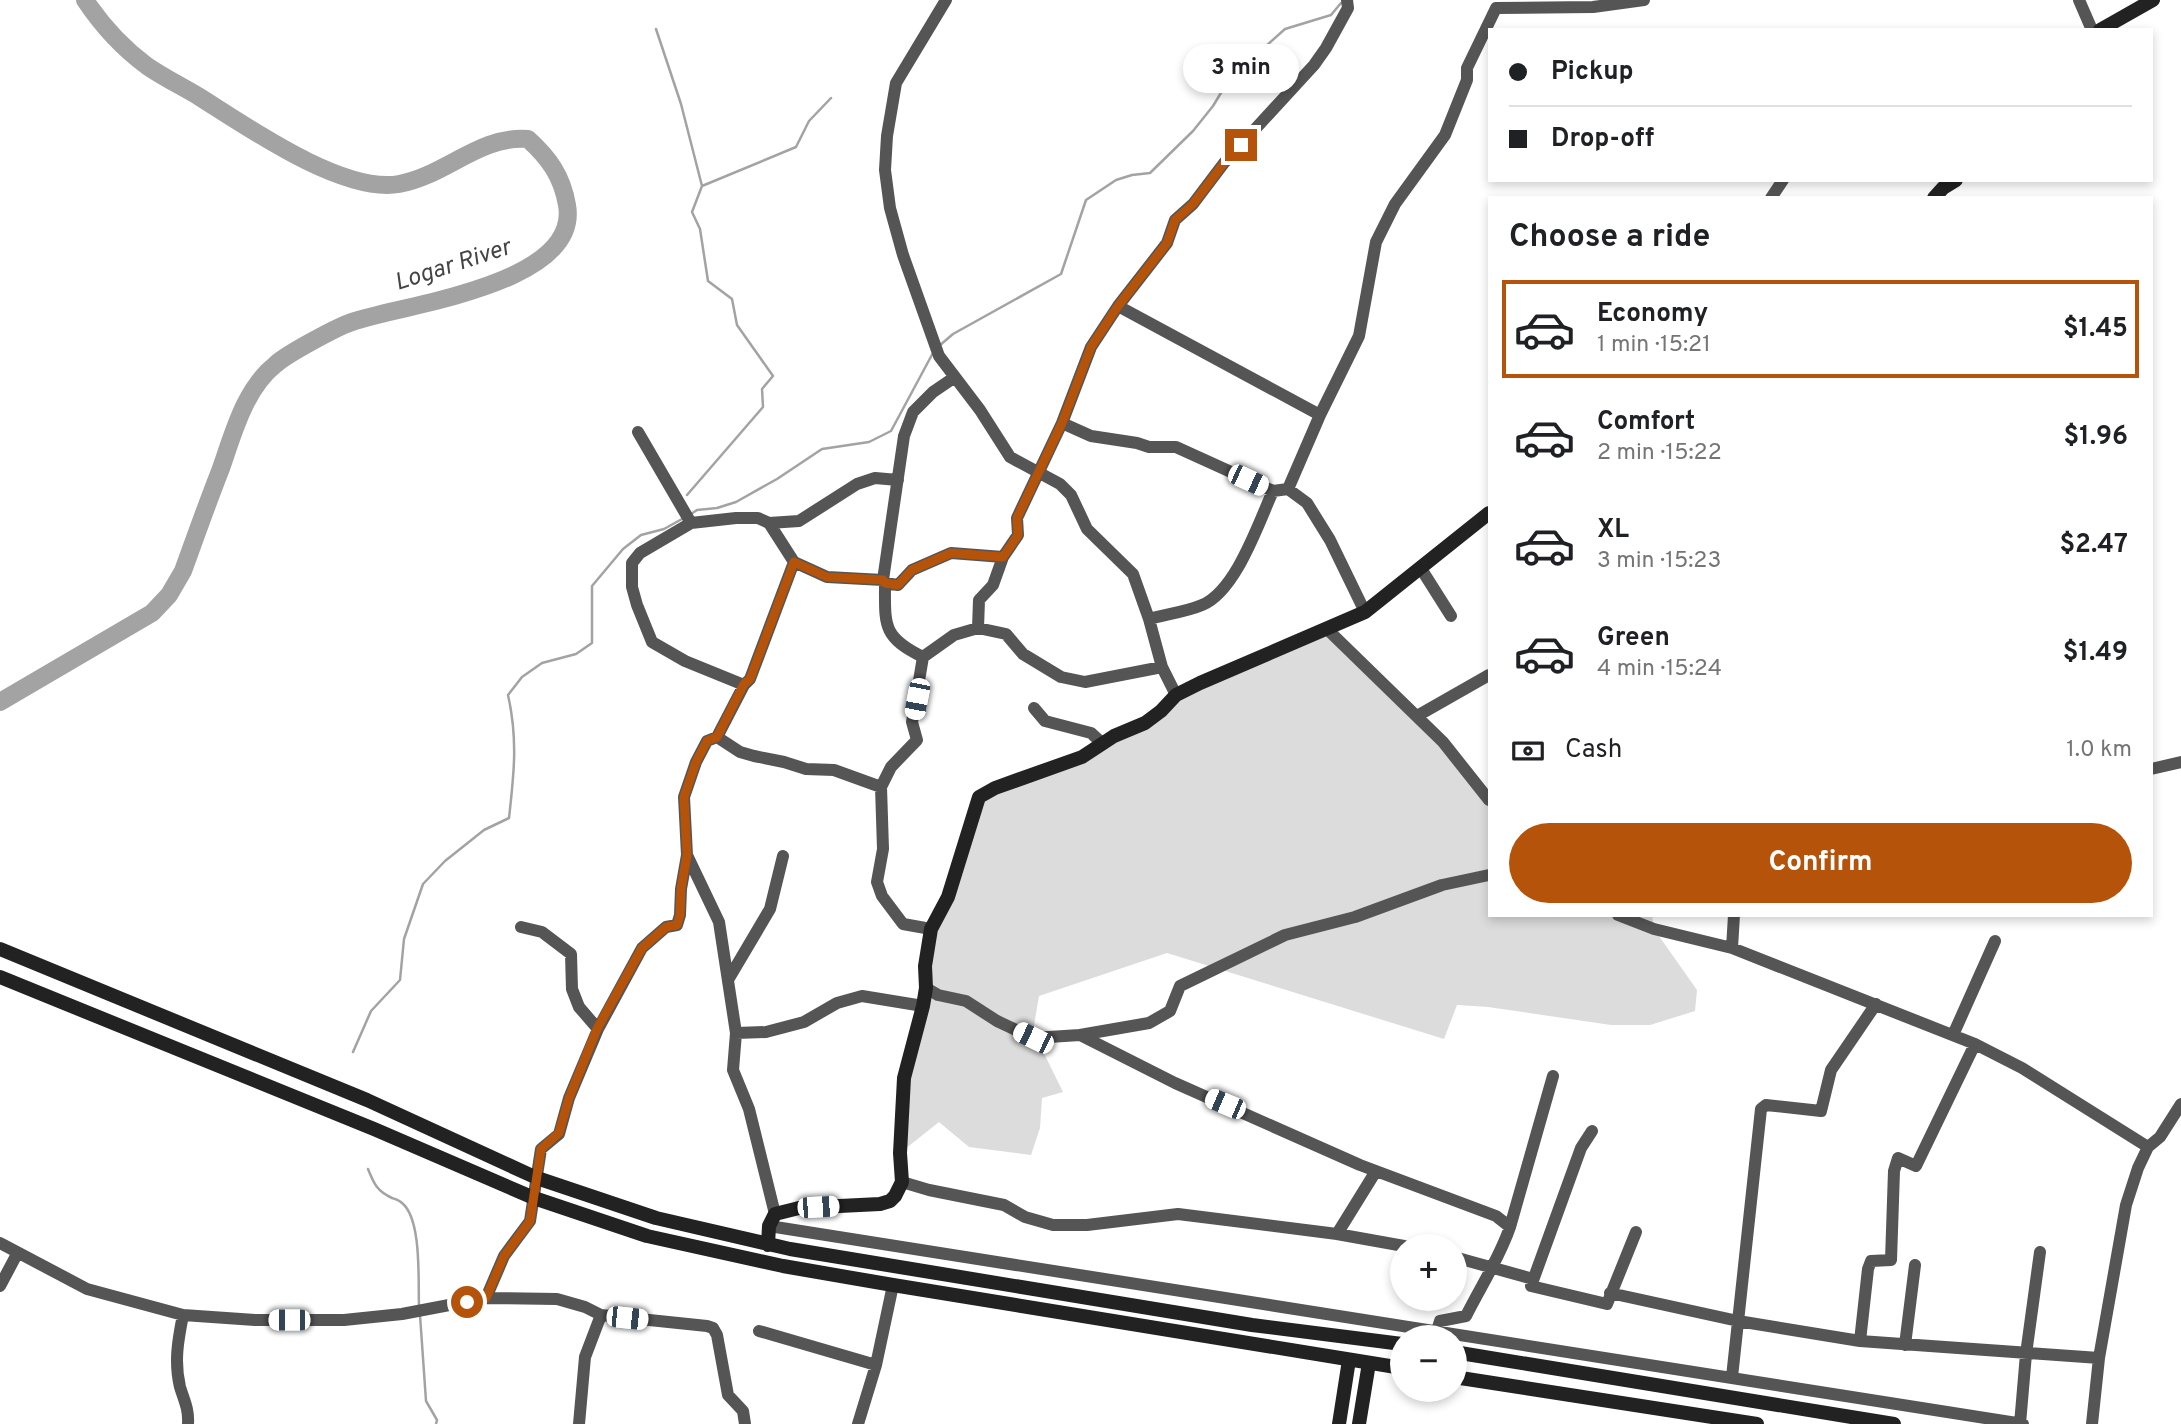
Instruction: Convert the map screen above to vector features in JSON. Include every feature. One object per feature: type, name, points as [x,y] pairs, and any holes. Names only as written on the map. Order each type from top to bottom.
[{"type":"main road","points":[[2104,28],[2153,0]]},
{"type":"main road","points":[[1936,196],[1953,182]]},
{"type":"main road","points":[[768,1245],[772,1220],[799,1208],[880,1204],[895,1196],[902,1182],[900,1153],[904,1078],[923,1006],[930,929],[948,897],[979,797],[1082,757],[1145,723],[1176,695],[1365,612],[1488,514]]},
{"type":"main road","points":[[0,949],[367,1100],[537,1178],[656,1217],[768,1245],[1252,1325],[1390,1343]]},
{"type":"main road","points":[[0,977],[374,1129],[534,1198],[647,1236],[783,1266],[1390,1366]]},
{"type":"main road","points":[[1467,1354],[1894,1424]]},
{"type":"main road","points":[[1339,1424],[1349,1360]]},
{"type":"main road","points":[[1359,1424],[1368,1363]]},
{"type":"main road","points":[[1467,1379],[1723,1421],[1757,1424]]},
{"type":"street","points":[[946,0],[896,83],[887,136],[885,170],[890,208],[903,256],[936,351],[980,410],[1010,457],[1060,484],[1071,495],[1087,529],[1133,574],[1162,667],[1176,695]]},
{"type":"street","points":[[978,628],[979,600],[993,585],[1003,557],[1018,535],[1017,518],[1062,423],[1091,347],[1118,306],[1167,243],[1175,220],[1193,204],[1224,163],[1314,65],[1348,8],[1347,0]]},
{"type":"street","points":[[1288,489],[1320,415],[1359,336],[1376,242],[1395,204],[1445,135],[1467,80],[1467,68],[1498,4],[1593,7],[1644,0]]},
{"type":"street","points":[[2079,0],[2091,28]]},
{"type":"street","points":[[1118,306],[1320,415]]},
{"type":"street","points":[[923,657],[900,646],[885,621],[884,582],[904,436],[914,412],[933,392],[955,377]]},
{"type":"street","points":[[1062,423],[1091,436],[1149,447],[1176,447],[1273,491],[1288,489],[1307,503],[1330,540],[1365,612]]},
{"type":"street","points":[[638,432],[688,519]]},
{"type":"street","points":[[744,684],[695,666],[652,642],[632,587],[632,563],[640,553],[688,519],[758,518],[769,523],[799,521],[857,484],[875,478],[898,480]]},
{"type":"street","points":[[1149,619],[1204,605],[1224,588],[1240,563],[1273,491]]},
{"type":"street","points":[[769,523],[794,562],[827,577],[898,585],[912,570],[951,553],[1003,557]]},
{"type":"street","points":[[486,1298],[504,1256],[530,1221],[541,1149],[559,1133],[569,1098],[597,1029],[642,948],[666,927],[677,925],[687,855],[684,797],[696,762],[707,741],[717,737],[744,684],[750,679],[794,562]]},
{"type":"street","points":[[1420,567],[1451,616]]},
{"type":"street","points":[[930,929],[903,924],[882,896],[877,882],[883,849],[881,787],[891,767],[917,740],[912,722],[923,657],[954,635],[978,628],[1006,634],[1023,654],[1061,677],[1086,682],[1162,667]]},
{"type":"street","points":[[1327,629],[1443,742],[1488,799]]},
{"type":"street","points":[[1417,716],[1488,676]]},
{"type":"street","points":[[1034,708],[1045,721],[1091,733],[1103,744]]},
{"type":"street","points":[[717,737],[740,752],[806,769],[835,770],[881,787]]},
{"type":"street","points":[[2153,769],[2181,762]]},
{"type":"street","points":[[687,855],[719,922],[736,1033],[733,1070],[749,1108],[772,1220],[1390,1326]]},
{"type":"street","points":[[728,980],[770,909],[783,856]]},
{"type":"street","points":[[926,988],[938,995],[966,1001],[997,1021],[1033,1038],[1080,1035],[1149,1023],[1170,1011],[1180,986],[1285,935],[1355,917],[1442,885],[1488,875]]},
{"type":"street","points":[[1623,917],[1654,929],[1732,948],[1975,1044],[2022,1068],[2148,1147]]},
{"type":"street","points":[[1732,948],[1734,917]]},
{"type":"street","points":[[521,927],[542,932],[571,954],[572,989],[579,1007],[597,1029]]},
{"type":"street","points":[[1953,1035],[1995,941]]},
{"type":"street","points":[[736,1033],[766,1032],[804,1022],[837,1003],[862,996],[923,1006]]},
{"type":"street","points":[[1732,1377],[1761,1108],[1766,1105],[1821,1111],[1831,1070],[1876,1003]]},
{"type":"street","points":[[1080,1035],[1175,1083],[1376,1171],[1496,1216],[1510,1227]]},
{"type":"street","points":[[1860,1342],[1871,1261],[1891,1260],[1894,1171],[1898,1158],[1916,1166],[1975,1044]]},
{"type":"street","points":[[1439,1325],[1440,1321],[1466,1316],[1484,1279],[1494,1267],[1510,1227],[1553,1076]]},
{"type":"street","points":[[2092,1424],[2099,1358],[2126,1205],[2148,1147],[2160,1137],[2181,1104]]},
{"type":"street","points":[[1592,1132],[1581,1148],[1531,1286],[1607,1304],[1636,1232]]},
{"type":"street","points":[[1337,1234],[1376,1171]]},
{"type":"street","points":[[902,1182],[1004,1205],[1025,1217],[1053,1225],[1087,1225],[1178,1214],[1390,1243]]},
{"type":"street","points":[[0,1243],[87,1290],[183,1315],[255,1320],[344,1320],[402,1314],[486,1298],[557,1299],[601,1315],[713,1328],[717,1335],[728,1395],[743,1411],[745,1424]]},
{"type":"street","points":[[1467,1339],[1732,1377],[2021,1424],[2026,1354],[2040,1252]]},
{"type":"street","points":[[0,1286],[17,1254]]},
{"type":"street","points":[[1467,1260],[1533,1279]]},
{"type":"street","points":[[1905,1345],[1914,1265]]},
{"type":"street","points":[[858,1424],[876,1365],[894,1285]]},
{"type":"street","points":[[1610,1293],[1738,1321],[1860,1342],[2099,1358]]},
{"type":"street","points":[[183,1315],[176,1353],[180,1386],[189,1410],[188,1424]]},
{"type":"street","points":[[579,1424],[585,1357],[601,1315]]},
{"type":"street","points":[[759,1331],[876,1365]]},
{"type":"street","points":[[1723,1421],[1727,1398]]},
{"type":"shaded area","points":[[1327,629],[1488,791],[1488,917],[1652,917],[1654,929],[1697,990],[1695,1011],[1650,1025],[1611,1025],[1457,1005],[1444,1039],[1167,953],[1039,996],[1033,1031],[1063,1092],[1042,1098],[1040,1128],[1031,1155],[969,1147],[939,1122],[900,1153],[925,966],[979,797],[1082,757],[1176,695]]},
{"type":"waterway","name":"Logar River","points":[[0,702],[152,613],[169,595],[183,571],[241,413],[256,386],[276,364],[302,347],[348,324],[448,298],[520,272],[547,254],[564,232],[567,205],[562,185],[548,161],[528,139],[494,143],[416,180],[399,184],[376,184],[350,179],[268,140],[147,66],[113,36],[85,0]]},
{"type":"waterway","points":[[939,346],[953,334],[1061,274],[1086,200],[1116,180],[1150,173],[1193,131],[1230,78],[1285,29],[1331,15],[1341,3]]},
{"type":"waterway","points":[[656,29],[681,104],[702,186]]},
{"type":"waterway","points":[[687,495],[763,407],[762,389],[773,376],[737,325],[732,299],[708,281],[700,229],[692,212],[702,186],[796,147],[809,121],[831,98]]},
{"type":"waterway","points":[[691,514],[697,510],[736,502],[822,449],[869,442],[891,431],[934,351]]},
{"type":"waterway","points":[[353,1052],[371,1011],[400,980],[404,939],[423,884],[445,861],[484,830],[509,818],[514,742],[508,695],[522,677],[542,663],[576,654],[592,643],[592,586],[623,549],[641,535],[664,529],[682,519]]},
{"type":"waterway","points":[[368,1169],[377,1186],[383,1193],[402,1203],[413,1222],[418,1251],[419,1305]]},
{"type":"waterway","points":[[420,1315],[426,1401],[437,1420],[436,1424]]},
{"type":"route","points":[[467,1302],[486,1298],[504,1256],[530,1221],[541,1149],[559,1133],[569,1098],[597,1029],[642,948],[666,927],[677,925],[687,855],[684,797],[696,762],[707,741],[717,737],[744,684],[750,679],[794,562],[827,577],[883,580],[885,583],[898,585],[912,570],[951,553],[1003,557],[1018,535],[1017,518],[1062,423],[1091,347],[1118,306],[1167,243],[1175,220],[1193,204],[1241,145]]}]
